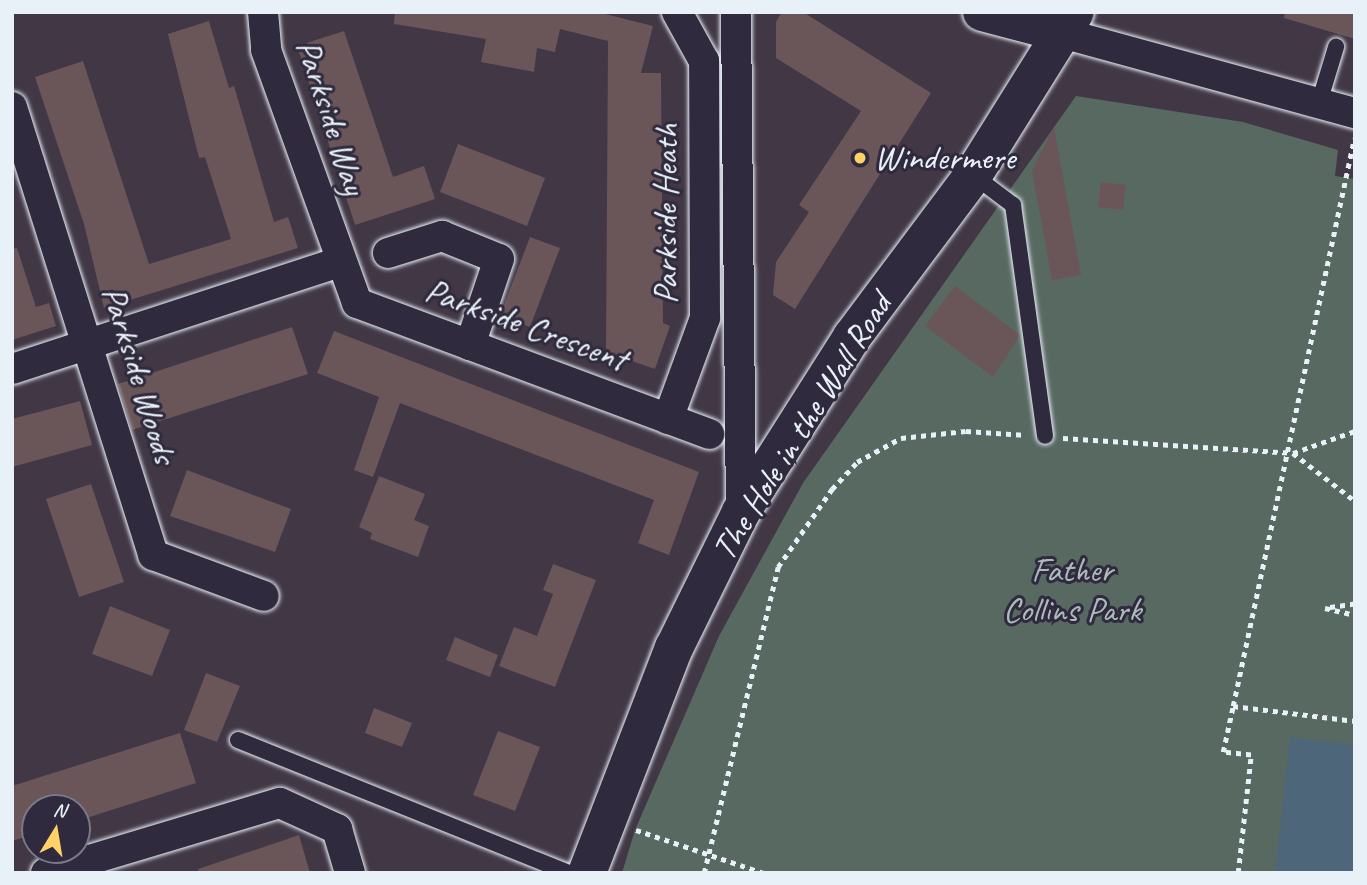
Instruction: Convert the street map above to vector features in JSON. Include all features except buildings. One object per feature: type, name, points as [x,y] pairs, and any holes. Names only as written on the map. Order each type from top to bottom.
[{"type":"street","name":"Parkside Way","points":[[263,12],[266,50],[336,254]]},
{"type":"street","points":[[736,12],[741,512]]},
{"type":"street","points":[[982,12],[1069,23],[1355,113]]},
{"type":"street","name":"Parkside Heath","points":[[668,419],[705,318],[705,74],[683,14]]},
{"type":"street","name":"The Hole in the Wall Road","points":[[587,873],[674,648],[741,512],[852,337],[973,175],[1069,23]]},
{"type":"street","name":"Parkside Woods","points":[[12,107],[91,343],[153,555],[264,596]]},
{"type":"street","points":[[388,253],[442,236],[499,259],[470,345]]},
{"type":"street","points":[[12,369],[336,254]]},
{"type":"street","name":"Parkside Crescent","points":[[336,254],[357,303],[709,434]]},
{"type":"street","points":[[46,873],[280,803],[337,829],[350,873]]},
{"type":"lane","points":[[1319,103],[1336,47]]},
{"type":"lane","points":[[973,175],[1013,205],[1045,436]]},
{"type":"lane","points":[[237,740],[569,873]]},
{"type":"path","points":[[1238,873],[1251,755],[1223,752],[1290,453],[1355,134]]},
{"type":"path","points":[[704,873],[778,567],[832,489],[857,462],[901,438],[967,431],[1290,453],[1355,431]]},
{"type":"path","points":[[1290,453],[1355,500]]},
{"type":"path","points":[[1355,604],[1325,608],[1355,615]]},
{"type":"path","points":[[1233,706],[1355,721]]},
{"type":"path","points":[[631,841],[639,818]]},
{"type":"path","points":[[635,830],[709,857],[764,873]]},
{"type":"green space","name":"Father Collins Park","points":[[1076,96],[1243,122],[1338,150],[1335,176],[1355,179],[1355,873],[622,873],[635,830],[719,636],[803,483]]},
{"type":"water","points":[[1290,737],[1355,745],[1355,873],[1275,873]]},
{"type":"place","name":"Windermere","points":[[860,158]]}]
